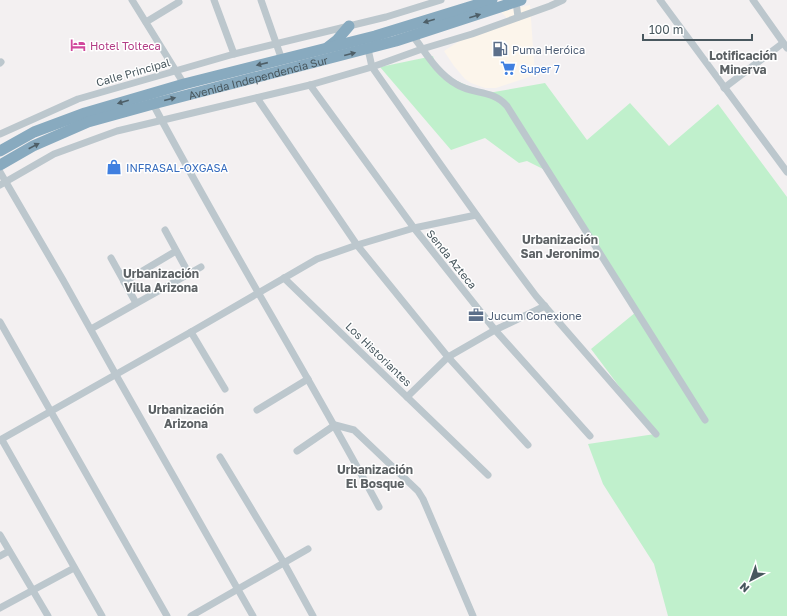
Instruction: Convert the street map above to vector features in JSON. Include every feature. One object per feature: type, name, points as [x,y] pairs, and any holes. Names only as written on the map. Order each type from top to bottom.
[{"type":"highway","name":"Avenida Independencia Sur","points":[[0,151],[34,132],[85,113],[184,84],[323,50],[434,19],[492,0]]},
{"type":"highway","name":"Avenida Independencia Sur","points":[[0,165],[33,146],[88,122],[368,49],[413,36],[519,1]]},
{"type":"highway","points":[[323,50],[337,40],[349,26]]},
{"type":"street","name":"Calle Principal","points":[[132,0],[184,84]]},
{"type":"street","points":[[214,0],[234,54]]},
{"type":"street","points":[[261,0],[282,60]]},
{"type":"street","name":"Calle Principal","points":[[0,134],[78,99],[234,54],[349,26],[428,5],[441,0]]},
{"type":"street","points":[[3,183],[54,154],[117,131],[310,85],[372,67],[422,49],[472,34],[563,0]]},
{"type":"street","points":[[660,0],[787,172]]},
{"type":"street","points":[[724,88],[785,46],[753,0]]},
{"type":"street","points":[[518,17],[519,1]]},
{"type":"street","points":[[146,22],[179,2]]},
{"type":"street","points":[[413,36],[434,66],[457,85],[493,95],[507,106],[705,420]]},
{"type":"street","points":[[368,49],[372,67],[476,215],[545,306],[656,434]]},
{"type":"street","name":"Senda Azteca","points":[[310,85],[414,228],[495,330],[590,436]]},
{"type":"street","points":[[257,98],[357,245],[448,356],[528,445]]},
{"type":"street","points":[[153,104],[335,425],[379,507]]},
{"type":"street","points":[[0,172],[3,183],[63,280],[253,616]]},
{"type":"street","points":[[102,616],[1,440],[317,259],[414,228],[476,215]]},
{"type":"street","points":[[165,230],[189,274]]},
{"type":"street","points":[[124,282],[176,251]]},
{"type":"street","points":[[111,258],[136,303]]},
{"type":"street","points":[[91,329],[201,267]]},
{"type":"street","name":"Los Historiantes","points":[[284,278],[407,397],[448,356],[495,330],[545,306]]},
{"type":"street","points":[[0,322],[167,616]]},
{"type":"street","points":[[191,332],[225,389]]},
{"type":"street","points":[[257,410],[308,379]]},
{"type":"street","points":[[407,397],[488,476]]},
{"type":"street","points":[[297,451],[335,425],[354,430],[418,492],[423,499],[473,616]]},
{"type":"street","points":[[220,457],[284,563],[313,616]]},
{"type":"street","points":[[0,535],[48,616]]},
{"type":"street","points":[[191,616],[308,549]]},
{"type":"street","points":[[0,556],[9,551]]},
{"type":"street","points":[[0,608],[74,568]]},
{"type":"shaded area","points":[[530,5],[535,75],[496,88],[485,88],[465,79],[444,51],[467,36],[506,20],[506,17],[501,12]]},
{"type":"green space","points":[[433,56],[436,63],[449,76],[477,89],[494,92],[545,83],[587,140],[630,103],[669,146],[718,104],[787,197],[787,616],[668,616],[654,564],[603,484],[588,444],[655,434],[591,349],[636,312],[549,172],[527,161],[519,163],[485,138],[451,150],[380,67]]},
{"type":"place","name":"Hotel Tolteca","points":[[78,45]]},
{"type":"place","name":"Puma Heróica","points":[[500,49]]},
{"type":"place","name":"Super 7","points":[[508,68]]},
{"type":"place","name":"INFRASAL-OXGASA","points":[[114,167]]},
{"type":"place","name":"Jucum Conexione","points":[[476,315]]},
{"type":"district","name":"Lotificación Minerva","points":[[743,62]]},
{"type":"district","name":"Urbanización San Jeronimo","points":[[560,246]]},
{"type":"district","name":"Urbanización Villa Arizona","points":[[161,280]]},
{"type":"district","name":"Urbanización Arizona","points":[[186,416]]},
{"type":"district","name":"Urbanización El Bosque","points":[[375,476]]}]
